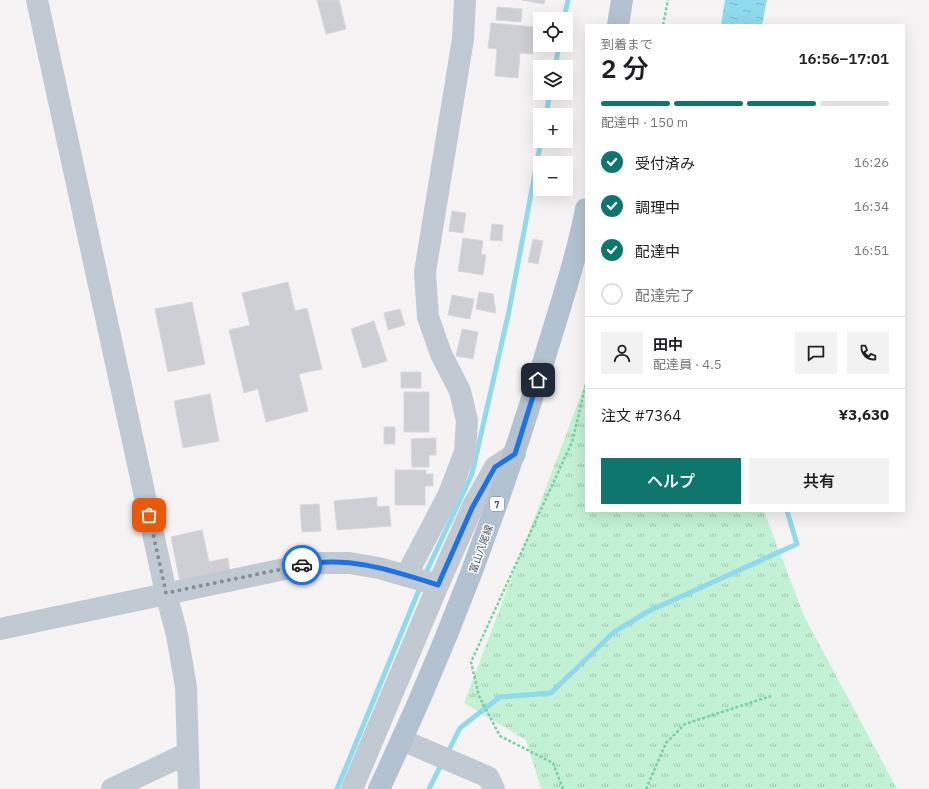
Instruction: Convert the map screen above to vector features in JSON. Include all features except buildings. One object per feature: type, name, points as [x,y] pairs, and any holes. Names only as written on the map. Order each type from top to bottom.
[{"type":"main road","points":[[618,24],[622,0]]},
{"type":"main road","name":"富山八尾線","points":[[379,789],[402,740],[472,575],[515,454],[578,246],[585,214]]},
{"type":"street","points":[[36,0],[166,593],[178,635],[186,687],[189,789]]},
{"type":"street","points":[[352,789],[422,580],[449,494],[465,452],[467,421],[460,391],[441,354],[428,317],[426,272],[463,39],[465,0]]},
{"type":"street","points":[[422,580],[472,508],[495,467],[515,454]]},
{"type":"street","points":[[0,629],[313,563],[348,563],[379,568],[422,580]]},
{"type":"street","points":[[402,740],[488,776],[494,789]]},
{"type":"street","points":[[112,789],[188,753]]},
{"type":"path","points":[[663,24],[668,0]]},
{"type":"path","points":[[563,789],[552,763],[500,736],[479,696],[471,662],[572,442],[585,388]]},
{"type":"path","points":[[646,789],[666,743],[685,724],[771,696]]},
{"type":"green space","points":[[585,385],[585,512],[764,512],[804,616],[897,789],[541,789],[526,740],[464,703]]},
{"type":"water","points":[[725,0],[767,0],[762,24],[721,24]]},
{"type":"waterway","points":[[565,12],[568,0]]},
{"type":"waterway","points":[[556,60],[558,52]]},
{"type":"waterway","points":[[547,108],[549,100]]},
{"type":"waterway","points":[[425,575],[472,474],[509,311],[540,148]]},
{"type":"waterway","points":[[447,754],[460,728],[500,697],[551,693],[614,632],[649,611],[797,544],[787,512]]},
{"type":"waterway","points":[[337,789],[421,585]]},
{"type":"waterway","points":[[429,789],[442,763]]},
{"type":"way so far","points":[[149,515],[166,593],[302,565]]},
{"type":"route","points":[[302,565],[313,563],[348,563],[379,568],[438,585],[472,508],[495,467],[515,454],[538,380]]}]
